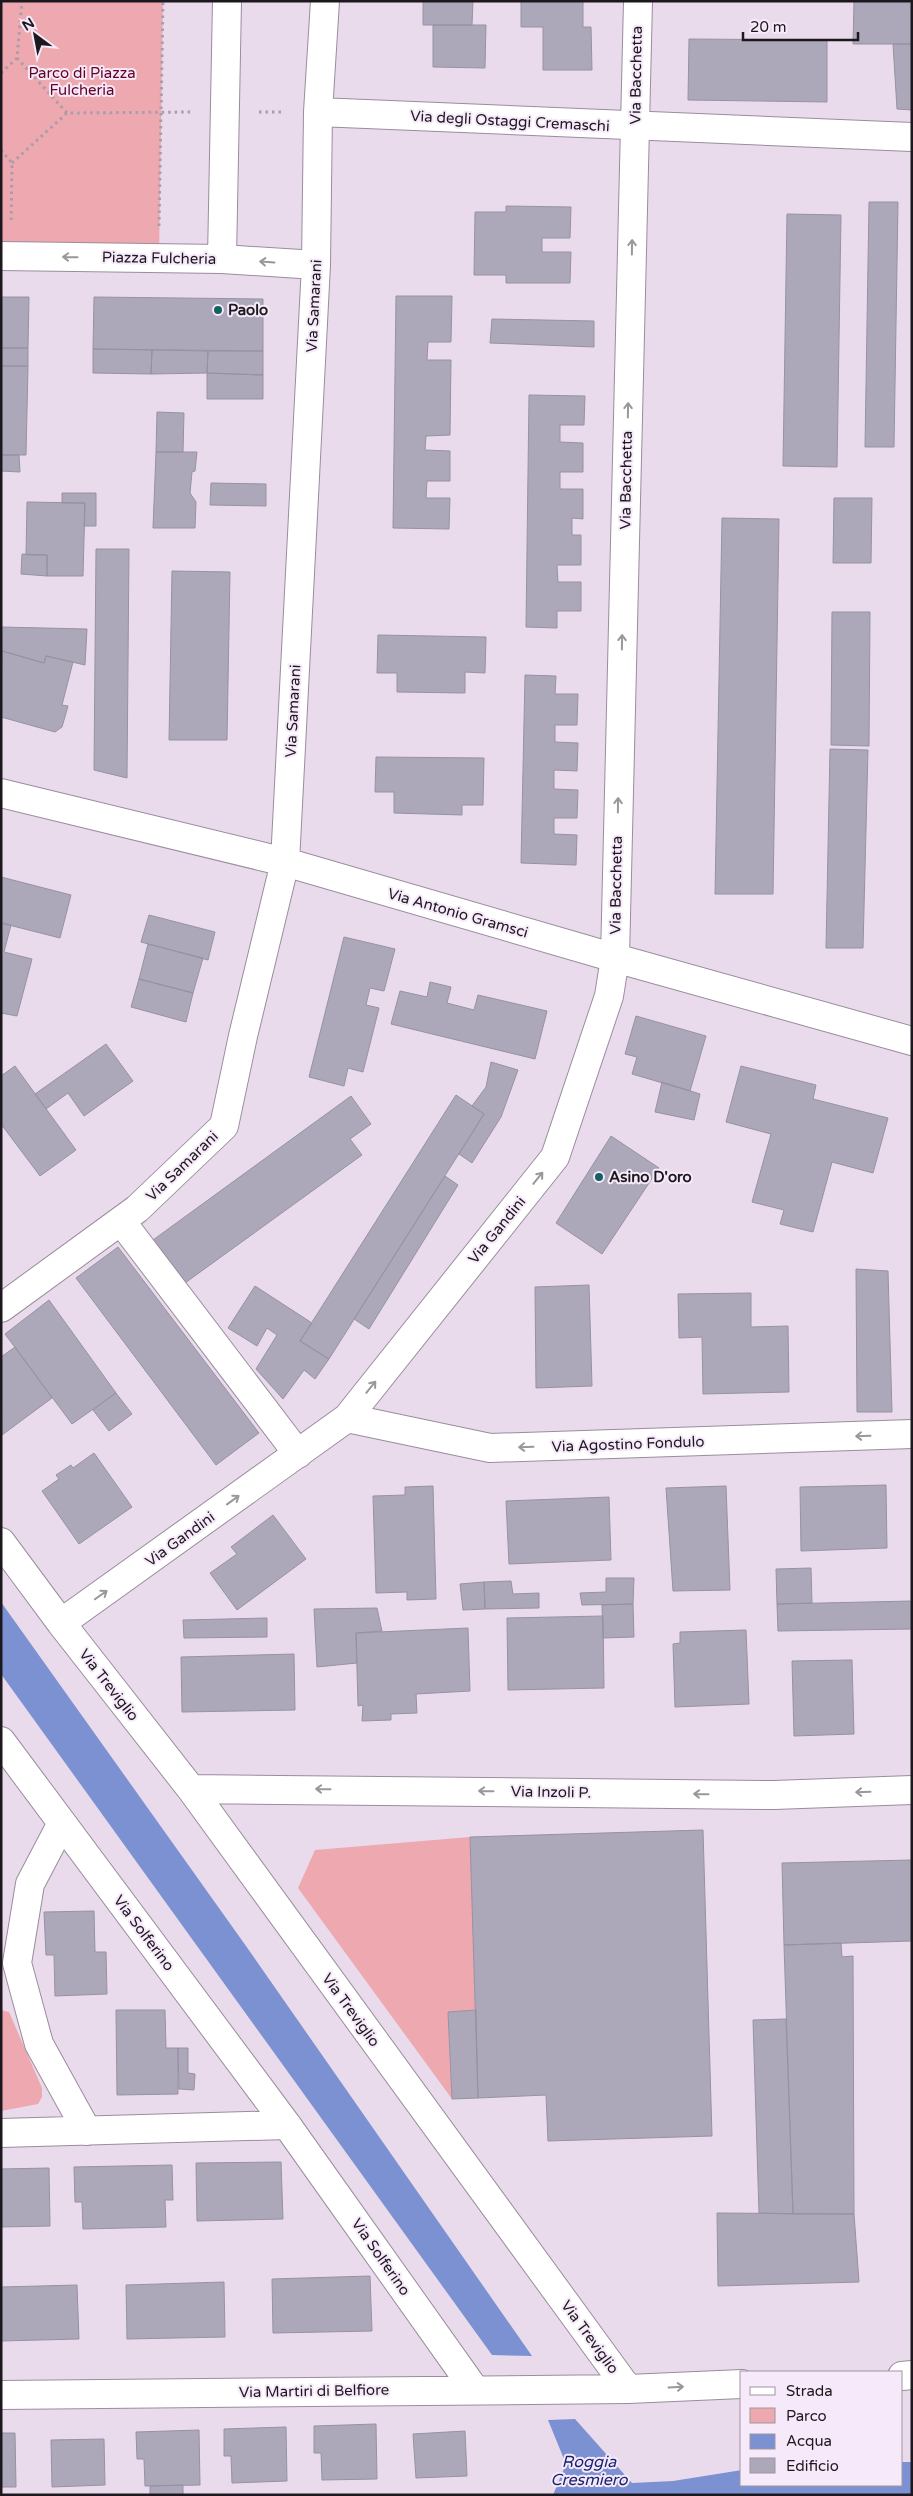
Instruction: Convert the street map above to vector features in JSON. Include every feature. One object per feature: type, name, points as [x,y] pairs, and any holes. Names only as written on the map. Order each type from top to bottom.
[{"type":"street","points":[[222,259],[227,1]]},
{"type":"street","name":"Via Samarani","points":[[1,1308],[138,1209],[224,1126],[243,1036],[285,862],[316,265],[318,112],[325,1]]},
{"type":"street","name":"Via Bacchetta","points":[[615,958],[638,1]]},
{"type":"street","name":"Via degli Ostaggi Cremaschi","points":[[318,112],[912,137]]},
{"type":"street","name":"Piazza Fulcheria","points":[[6,256],[222,259],[316,265]]},
{"type":"street","name":"Via Antonio Gramsci","points":[[1,793],[285,862],[615,958],[912,1041]]},
{"type":"street","name":"Via Gandini","points":[[61,1623],[347,1418],[555,1157],[609,996],[615,958]]},
{"type":"street","points":[[121,1220],[298,1454]]},
{"type":"street","name":"Via Agostino Fondulo","points":[[347,1418],[490,1448],[912,1434]]},
{"type":"street","name":"Via Treviglio","points":[[1,1542],[61,1623],[191,1789],[628,2390],[740,2384]]},
{"type":"street","name":"Via Solferino","points":[[1,1741],[287,2124],[475,2390]]},
{"type":"street","name":"Via Inzoli P.","points":[[191,1789],[774,1794],[912,1790]]},
{"type":"street","points":[[62,1823],[30,1884],[17,1963],[39,2044],[86,2131]]},
{"type":"street","points":[[1,2133],[287,2124]]},
{"type":"street","name":"Via Martiri di Belfiore","points":[[1,2395],[628,2390]]},
{"type":"path","points":[[1,73],[17,58],[22,1]]},
{"type":"path","points":[[158,258],[163,1]]},
{"type":"path","points":[[12,163],[67,113],[17,58]]},
{"type":"path","points":[[1,150],[12,163],[6,256]]},
{"type":"green space","name":"Parco di Piazza Fulcheria","points":[[1,1],[163,1],[159,258],[1,258]]},
{"type":"green space","points":[[470,1837],[476,2010],[448,2012],[452,2099],[298,1888],[315,1850]]},
{"type":"green space","points":[[1,2010],[9,2012],[42,2088],[42,2097],[38,2104],[1,2111]]},
{"type":"water","points":[[1,1602],[246,1946],[532,2356],[492,2355],[1,1674]]},
{"type":"water","name":"Roggia Cresmiero","points":[[575,2419],[632,2483],[673,2481],[740,2470],[740,2486],[903,2486],[903,2462],[912,2462],[912,2495],[553,2495],[566,2464],[548,2420]]},
{"type":"building","points":[[423,1],[473,1],[472,25],[423,25]]},
{"type":"building","points":[[521,1],[583,1],[583,27],[591,27],[592,70],[543,70],[543,27],[521,27]]},
{"type":"building","points":[[854,1],[912,1],[912,44],[853,44]]},
{"type":"building","points":[[433,25],[486,25],[485,68],[433,67]]},
{"type":"building","points":[[689,39],[827,40],[827,102],[688,100]]},
{"type":"building","points":[[893,44],[912,44],[912,110],[897,109]]},
{"type":"building","points":[[869,202],[898,202],[894,447],[865,447]]},
{"type":"building","points":[[506,206],[571,207],[570,238],[542,238],[542,252],[571,252],[570,283],[506,283],[506,275],[474,275],[475,212],[506,212]]},
{"type":"building","points":[[787,214],[841,215],[837,467],[783,466]]},
{"type":"building","points":[[396,296],[452,296],[451,342],[428,342],[427,360],[451,360],[450,435],[426,436],[425,450],[450,451],[450,481],[427,481],[426,498],[450,498],[449,529],[393,528]]},
{"type":"building","points":[[1,297],[29,297],[28,348],[1,348]]},
{"type":"building","points":[[94,297],[263,299],[263,351],[93,349]]},
{"type":"building","points":[[492,319],[594,321],[594,347],[490,343]]},
{"type":"building","points":[[1,348],[28,348],[28,366],[1,366]]},
{"type":"building","points":[[93,349],[152,350],[151,374],[93,373]]},
{"type":"building","points":[[152,350],[208,351],[207,373],[151,374]]},
{"type":"building","points":[[208,351],[263,351],[263,375],[207,373]]},
{"type":"building","points":[[1,366],[28,366],[26,455],[1,455]]},
{"type":"building","points":[[207,373],[263,375],[263,399],[207,399]]},
{"type":"building","points":[[529,395],[585,396],[584,425],[560,425],[560,442],[583,443],[583,472],[560,472],[560,489],[583,489],[583,519],[572,518],[572,535],[581,535],[581,565],[557,565],[558,582],[581,582],[581,611],[557,611],[557,628],[526,627]]},
{"type":"building","points":[[157,412],[184,413],[183,452],[156,452]]},
{"type":"building","points":[[156,452],[197,452],[195,471],[192,472],[190,493],[196,502],[195,528],[153,528]]},
{"type":"building","points":[[1,455],[19,455],[20,472],[1,471]]},
{"type":"building","points":[[211,483],[266,484],[266,506],[210,505]]},
{"type":"building","points":[[62,493],[96,493],[96,526],[84,526],[85,503],[62,503]]},
{"type":"building","points":[[834,498],[872,498],[871,563],[833,563]]},
{"type":"building","points":[[27,502],[85,503],[83,576],[47,576],[47,555],[26,555]]},
{"type":"building","points":[[722,518],[779,519],[773,894],[715,894]]},
{"type":"building","points":[[96,549],[129,549],[127,778],[94,770]]},
{"type":"building","points":[[22,554],[47,555],[47,576],[21,574]]},
{"type":"building","points":[[172,571],[230,572],[227,740],[169,740]]},
{"type":"building","points":[[832,612],[870,612],[869,746],[831,745]]},
{"type":"building","points":[[1,627],[87,629],[85,665],[46,656],[44,663],[2,651],[1,655]]},
{"type":"building","points":[[378,635],[486,637],[485,673],[465,672],[465,693],[397,692],[397,673],[377,673]]},
{"type":"building","points":[[2,651],[44,663],[46,656],[73,662],[62,705],[68,706],[62,727],[55,732],[1,717]]},
{"type":"building","points":[[525,675],[556,676],[555,694],[578,694],[577,725],[555,725],[555,742],[578,743],[577,771],[554,770],[554,789],[578,790],[577,818],[554,818],[554,834],[577,835],[576,865],[521,863]]},
{"type":"building","points":[[830,749],[868,750],[863,948],[826,948]]},
{"type":"building","points":[[376,757],[484,758],[483,805],[462,805],[462,815],[394,813],[394,792],[375,792]]},
{"type":"building","points":[[1,877],[71,895],[60,938],[1,923]]},
{"type":"building","points":[[149,915],[215,932],[208,960],[141,942]]},
{"type":"building","points":[[1,923],[11,925],[4,952],[32,959],[17,1016],[1,1013]]},
{"type":"building","points":[[344,937],[395,949],[384,991],[370,988],[366,1005],[379,1008],[363,1072],[348,1068],[344,1086],[309,1077]]},
{"type":"building","points":[[148,944],[203,958],[193,993],[139,979]]},
{"type":"building","points":[[139,979],[193,993],[186,1022],[131,1007]]},
{"type":"building","points":[[430,982],[451,987],[447,1003],[474,1010],[478,995],[547,1011],[535,1059],[391,1024],[400,991],[427,997]]},
{"type":"building","points":[[636,1016],[706,1036],[690,1091],[632,1074],[637,1057],[625,1054]]},
{"type":"building","points":[[106,1044],[133,1081],[84,1116],[68,1093],[46,1109],[35,1094]]},
{"type":"building","points":[[491,1062],[518,1070],[501,1117],[472,1163],[459,1154],[484,1114],[472,1106],[486,1087]]},
{"type":"building","points":[[15,1066],[76,1150],[40,1176],[1,1124],[1,1076]]},
{"type":"building","points":[[741,1066],[816,1085],[813,1099],[888,1118],[873,1173],[832,1162],[813,1232],[780,1224],[784,1210],[752,1202],[771,1134],[726,1122]]},
{"type":"building","points":[[662,1082],[700,1094],[694,1120],[655,1112]]},
{"type":"building","points":[[456,1095],[484,1114],[329,1359],[300,1341]]},
{"type":"building","points":[[351,1096],[371,1124],[350,1139],[362,1155],[185,1283],[153,1240]]},
{"type":"building","points":[[611,1136],[659,1168],[602,1254],[556,1223]]},
{"type":"building","points":[[445,1176],[458,1185],[369,1329],[354,1319]]},
{"type":"building","points":[[118,1247],[259,1433],[216,1465],[76,1278]]},
{"type":"building","points":[[856,1269],[888,1271],[892,1412],[857,1412]]},
{"type":"building","points":[[589,1285],[592,1386],[536,1388],[535,1287]]},
{"type":"building","points":[[255,1286],[312,1323],[300,1341],[329,1359],[315,1379],[304,1370],[283,1399],[256,1369],[277,1335],[267,1328],[257,1346],[228,1328]]},
{"type":"building","points":[[751,1293],[751,1327],[788,1326],[789,1392],[703,1394],[702,1337],[679,1338],[678,1294]]},
{"type":"building","points":[[49,1300],[116,1393],[72,1424],[5,1334]]},
{"type":"building","points":[[15,1347],[52,1398],[2,1435],[1,1357]]},
{"type":"building","points":[[116,1393],[132,1414],[109,1431],[93,1410]]},
{"type":"building","points":[[94,1453],[132,1507],[79,1544],[42,1491],[59,1479],[56,1475],[71,1465],[73,1468]]},
{"type":"building","points":[[886,1485],[887,1548],[801,1551],[800,1487]]},
{"type":"building","points":[[433,1486],[436,1599],[407,1600],[407,1592],[376,1593],[373,1496],[405,1495],[405,1487]]},
{"type":"building","points":[[726,1486],[730,1590],[673,1591],[666,1488]]},
{"type":"building","points":[[609,1497],[611,1560],[509,1564],[506,1501]]},
{"type":"building","points":[[273,1515],[306,1559],[237,1610],[210,1573],[237,1554],[231,1547]]},
{"type":"building","points":[[811,1568],[812,1603],[777,1604],[776,1569]]},
{"type":"building","points":[[606,1578],[634,1578],[633,1604],[582,1605],[580,1593],[606,1592]]},
{"type":"building","points":[[511,1581],[513,1594],[539,1593],[539,1608],[485,1609],[484,1582]]},
{"type":"building","points":[[484,1582],[485,1609],[463,1610],[460,1584]]},
{"type":"building","points":[[912,1601],[912,1629],[778,1631],[777,1604]]},
{"type":"building","points":[[633,1604],[634,1637],[603,1638],[602,1605]]},
{"type":"building","points":[[377,1608],[382,1631],[356,1633],[357,1663],[317,1667],[314,1609]]},
{"type":"building","points":[[603,1616],[604,1688],[508,1690],[507,1618]]},
{"type":"building","points":[[267,1618],[267,1637],[184,1638],[183,1620]]},
{"type":"building","points":[[468,1628],[470,1691],[416,1694],[417,1713],[391,1714],[391,1720],[362,1721],[363,1705],[358,1706],[356,1633]]},
{"type":"building","points":[[746,1630],[749,1704],[675,1707],[673,1644],[680,1643],[680,1632]]},
{"type":"building","points":[[294,1654],[295,1710],[182,1712],[181,1657]]},
{"type":"building","points":[[852,1660],[854,1734],[794,1736],[792,1661]]},
{"type":"building","points":[[703,1830],[712,2136],[548,2141],[546,2095],[478,2098],[470,1837]]},
{"type":"building","points":[[912,1860],[912,1941],[784,1945],[782,1863]]},
{"type":"building","points":[[94,1911],[95,1952],[106,1952],[107,1994],[55,1996],[54,1955],[46,1955],[44,1912]]},
{"type":"building","points":[[841,1943],[842,1957],[853,1956],[854,2214],[793,2214],[784,1945]]},
{"type":"building","points":[[116,2010],[165,2010],[166,2048],[178,2048],[178,2094],[117,2095]]},
{"type":"building","points":[[476,2010],[478,2098],[452,2099],[448,2012]]},
{"type":"building","points":[[786,2019],[793,2214],[759,2213],[753,2020]]},
{"type":"building","points":[[178,2048],[188,2048],[188,2073],[195,2074],[194,2090],[179,2089]]},
{"type":"building","points":[[281,2162],[283,2219],[197,2221],[196,2163]]},
{"type":"building","points":[[172,2165],[173,2200],[165,2200],[166,2227],[83,2229],[82,2202],[75,2202],[74,2167]]},
{"type":"building","points":[[49,2168],[50,2226],[1,2227],[1,2169]]},
{"type":"building","points":[[717,2213],[854,2214],[859,2282],[718,2286]]},
{"type":"building","points":[[370,2276],[372,2331],[273,2333],[272,2279]]},
{"type":"building","points":[[224,2282],[225,2337],[127,2339],[126,2285]]},
{"type":"building","points":[[77,2285],[79,2339],[1,2341],[1,2287]]},
{"type":"building","points":[[376,2424],[377,2479],[322,2480],[321,2453],[314,2453],[314,2426]]},
{"type":"building","points":[[286,2427],[287,2481],[232,2483],[231,2456],[224,2456],[224,2429]]},
{"type":"building","points":[[199,2430],[200,2485],[145,2486],[144,2459],[137,2459],[136,2432]]},
{"type":"building","points":[[465,2431],[467,2476],[416,2478],[413,2434]]},
{"type":"building","points":[[1,2433],[15,2433],[16,2487],[1,2487]]},
{"type":"building","points":[[104,2439],[105,2485],[52,2487],[51,2440]]},
{"type":"building","points":[[183,2485],[183,2495],[150,2495],[150,2486]]},
{"type":"place","name":"Paolo","points":[[218,310]]},
{"type":"place","name":"Asino D'oro","points":[[599,1177]]}]
